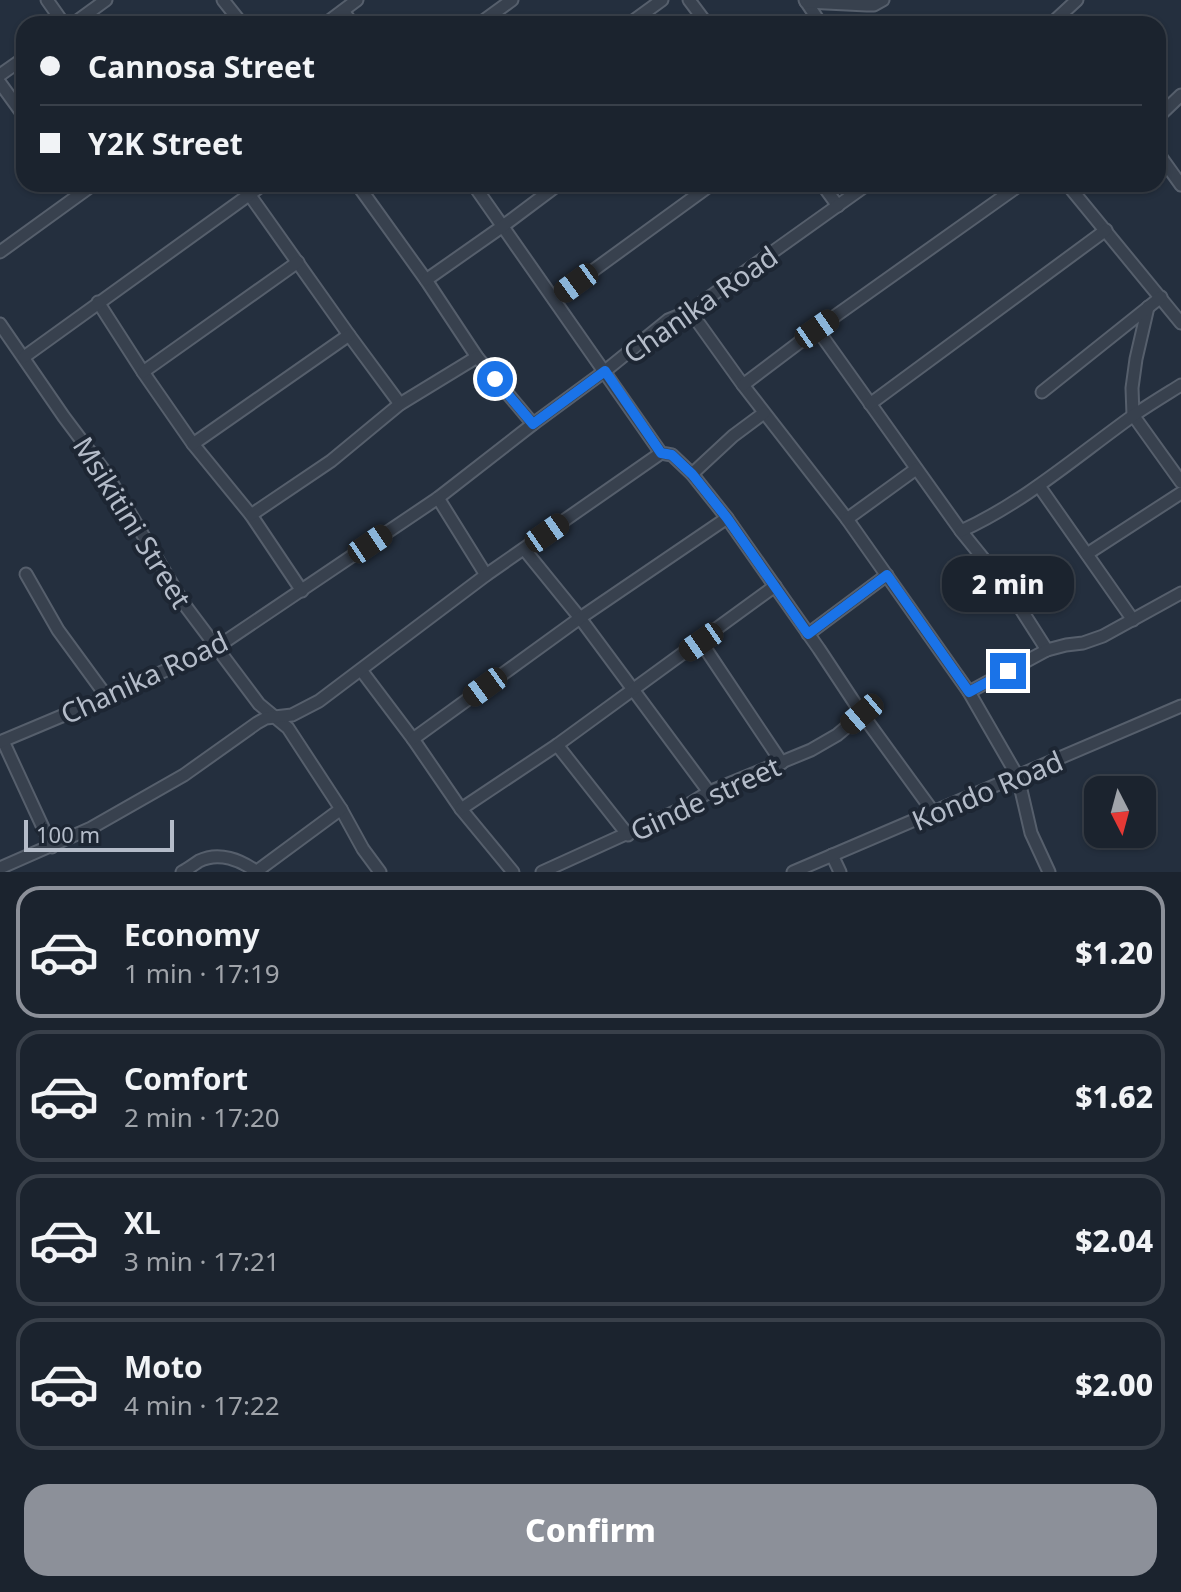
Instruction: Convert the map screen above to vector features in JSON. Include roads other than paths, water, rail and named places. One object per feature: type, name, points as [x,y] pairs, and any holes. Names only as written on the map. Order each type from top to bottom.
[{"type":"street","points":[[84,16],[106,0]]},
{"type":"street","points":[[223,0],[236,16]]},
{"type":"street","points":[[336,16],[357,0]]},
{"type":"street","points":[[490,16],[512,0]]},
{"type":"street","points":[[640,16],[662,0]]},
{"type":"street","points":[[806,1],[874,5],[883,0]]},
{"type":"street","points":[[1060,16],[1077,0]]},
{"type":"street","points":[[343,11],[347,16]]},
{"type":"street","points":[[0,83],[16,105]]},
{"type":"street","points":[[1166,109],[1181,95]]},
{"type":"street","points":[[1166,164],[1181,185]]},
{"type":"street","points":[[0,252],[73,192]]},
{"type":"street","points":[[24,357],[252,192]]},
{"type":"street","points":[[363,192],[477,357],[533,424]]},
{"type":"street","points":[[479,192],[661,453]]},
{"type":"street","points":[[426,280],[548,192]]},
{"type":"street","points":[[554,299],[701,192]]},
{"type":"street","points":[[828,192],[838,206]]},
{"type":"street","name":"Chanika Road","points":[[1,742],[217,647],[438,498],[668,320],[690,311],[857,192]]},
{"type":"street","points":[[743,385],[1010,192]]},
{"type":"street","points":[[1074,192],[1181,323]]},
{"type":"street","points":[[249,194],[400,404]]},
{"type":"street","points":[[870,404],[1106,230]]},
{"type":"street","points":[[143,372],[298,262]]},
{"type":"street","points":[[1042,392],[1161,297]]},
{"type":"street","points":[[98,302],[193,444],[251,515],[302,591]]},
{"type":"street","points":[[1148,307],[1134,373],[1133,415],[1181,482]]},
{"type":"street","points":[[690,311],[847,519],[969,692],[1018,777],[1031,833],[1049,872]]},
{"type":"street","name":"Msikitini Street","points":[[0,324],[106,473],[184,604],[259,704],[288,728],[380,872]]},
{"type":"street","points":[[817,329],[961,531],[1008,589],[1047,650]]},
{"type":"street","points":[[193,444],[349,335]]},
{"type":"street","points":[[251,515],[331,461],[400,404],[477,357]]},
{"type":"street","points":[[961,531],[988,519],[1039,486],[1133,415],[1181,385]]},
{"type":"street","points":[[692,474],[733,436],[764,413]]},
{"type":"street","points":[[0,868],[91,828],[184,775],[266,718],[292,715],[319,701],[486,575],[661,453],[672,455],[692,474],[727,518],[934,813]]},
{"type":"street","points":[[847,519],[916,469]]},
{"type":"street","points":[[1039,486],[1133,620]]},
{"type":"street","points":[[1087,554],[1181,493]]},
{"type":"street","points":[[438,498],[486,575]]},
{"type":"street","points":[[413,739],[580,618],[727,518]]},
{"type":"street","points":[[524,549],[580,618],[709,792]]},
{"type":"street","points":[[26,574],[58,630],[107,697]]},
{"type":"street","points":[[808,634],[887,575]]},
{"type":"street","points":[[461,809],[557,745],[775,586]]},
{"type":"street","points":[[969,692],[1047,650],[1103,636],[1181,593]]},
{"type":"street","points":[[701,642],[782,763]]},
{"type":"street","points":[[361,670],[461,809],[513,872]]},
{"type":"street","name":"Kondo Road","points":[[793,872],[1181,706]]},
{"type":"street","name":"Ginde street","points":[[542,872],[628,835],[709,792],[811,750],[837,735],[862,714]]},
{"type":"street","points":[[1,742],[52,847]]},
{"type":"street","points":[[557,745],[628,835]]},
{"type":"street","points":[[182,872],[207,858],[218,857],[242,861],[257,872],[341,809]]},
{"type":"street","points":[[832,855],[840,872]]}]
